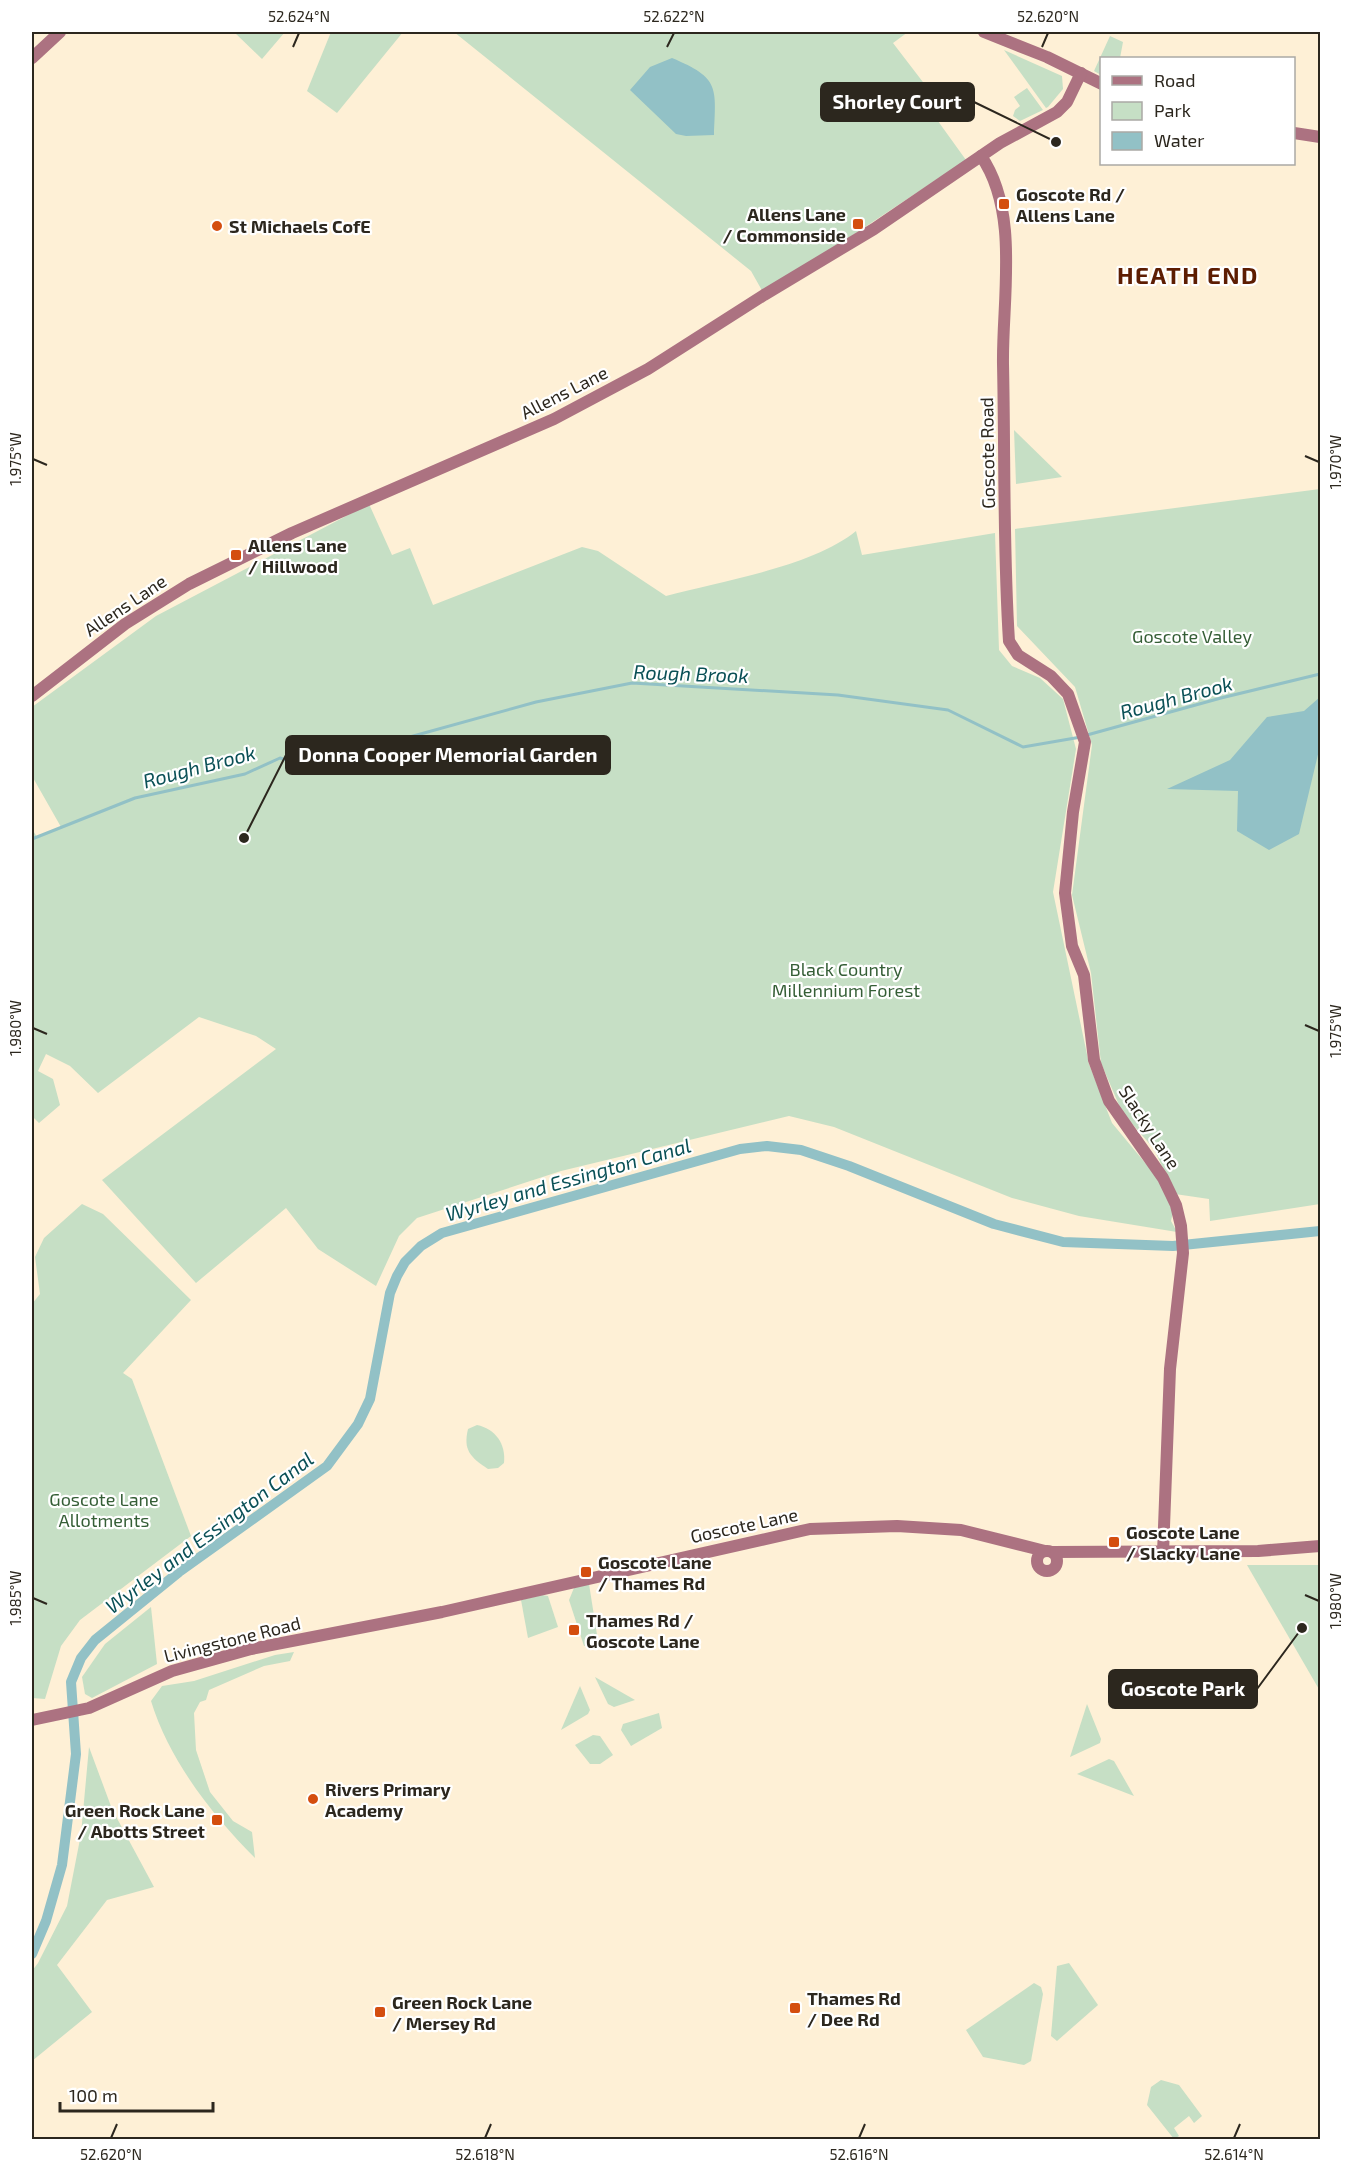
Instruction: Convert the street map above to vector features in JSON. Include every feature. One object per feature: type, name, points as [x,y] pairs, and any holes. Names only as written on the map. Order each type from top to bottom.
[{"type":"street","points":[[32,58],[60,32]]},
{"type":"street","points":[[984,32],[1100,84]]},
{"type":"street","name":"Allens Lane","points":[[32,696],[125,624],[189,584],[292,533],[554,419],[648,369],[764,295],[874,230],[981,156],[1062,108],[1081,74]]},
{"type":"street","points":[[1295,133],[1320,137]]},
{"type":"street","name":"Goscote Road","points":[[981,156],[998,187],[1004,223],[1003,363],[1009,641],[1018,655],[1051,676],[1068,694],[1080,724]]},
{"type":"street","name":"Slacky Lane","points":[[1080,724],[1085,742],[1073,812],[1065,893],[1072,946],[1084,975],[1094,1060],[1109,1101],[1163,1178],[1176,1204],[1181,1231],[1183,1253],[1170,1369],[1163,1552]]},
{"type":"street","name":"Goscote Lane","points":[[376,1625],[810,1529],[836,1526],[932,1528],[978,1533],[1051,1555]]},
{"type":"street","name":"Goscote Lane","points":[[1017,1545],[1037,1563]]},
{"type":"street","points":[[1051,1555],[1053,1569],[1046,1570],[1037,1563],[1038,1555],[1073,1552],[1258,1551],[1320,1546]]},
{"type":"street","name":"Livingstone Road","points":[[32,1720],[90,1708],[151,1678],[192,1665],[251,1649],[376,1625]]},
{"type":"green space","points":[[234,32],[285,32],[262,59]]},
{"type":"green space","points":[[331,32],[403,32],[337,113],[307,91]]},
{"type":"green space","points":[[454,32],[908,32],[893,43],[939,103],[930,110],[966,160],[764,294],[751,271]]},
{"type":"green space","points":[[1110,36],[1123,42],[1120,57],[1100,57]]},
{"type":"green space","points":[[1004,50],[1062,76],[1063,89],[1048,107],[1046,108]]},
{"type":"green space","points":[[1100,58],[1100,74],[1094,71]]},
{"type":"green space","points":[[1027,88],[1043,110],[1020,121],[1013,116],[1015,110],[1020,106],[1014,97]]},
{"type":"green space","points":[[1014,430],[1062,477],[1016,484]]},
{"type":"green space","name":"Goscote Valley","points":[[1320,489],[1320,1204],[1210,1221],[1209,1199],[1175,1194],[1154,1149],[1122,1112],[1101,1063],[1091,973],[1072,895],[1092,745],[1075,687],[1017,626],[1015,529]]},
{"type":"green space","name":"Black Country Millennium Forest","points":[[369,504],[392,555],[410,548],[433,605],[582,547],[598,551],[666,596],[791,563],[837,544],[856,531],[862,555],[995,533],[999,650],[1012,666],[1040,678],[1063,699],[1076,749],[1053,892],[1089,1064],[1112,1123],[1161,1182],[1173,1212],[1171,1221],[1177,1232],[1079,1216],[1012,1198],[834,1127],[789,1116],[561,1171],[417,1218],[399,1236],[376,1286],[318,1249],[286,1208],[196,1283],[102,1180],[276,1049],[256,1036],[199,1017],[98,1093],[70,1066],[46,1054],[38,1071],[53,1079],[60,1105],[39,1123],[32,1116],[32,829],[37,837],[61,827],[32,776],[32,707],[156,616]]},
{"type":"green space","name":"Goscote Lane Allotments","points":[[82,1204],[103,1214],[191,1300],[123,1373],[132,1379],[191,1536],[80,1620],[61,1646],[45,1699],[32,1698],[32,1304],[40,1294],[35,1257],[44,1238]]},
{"type":"green space","points":[[477,1425],[489,1430],[501,1443],[504,1463],[498,1468],[488,1469],[472,1457],[467,1448],[468,1429]]},
{"type":"green space","points":[[1247,1565],[1320,1565],[1320,1691]]},
{"type":"green space","points":[[589,1584],[598,1641],[584,1646],[569,1600],[574,1588]]},
{"type":"green space","points":[[542,1595],[548,1596],[558,1627],[528,1638],[521,1600]]},
{"type":"green space","points":[[151,1607],[157,1664],[92,1698],[85,1694],[82,1677],[105,1644]]},
{"type":"green space","points":[[294,1652],[290,1661],[264,1666],[209,1690],[206,1700],[200,1702],[194,1713],[196,1750],[210,1792],[233,1821],[252,1832],[255,1858],[223,1824],[180,1765],[151,1701],[162,1686],[194,1681],[275,1655]]},
{"type":"green space","points":[[595,1677],[635,1700],[614,1707],[608,1704]]},
{"type":"green space","points":[[580,1686],[590,1710],[588,1714],[561,1730]]},
{"type":"green space","points":[[1087,1704],[1101,1739],[1100,1743],[1070,1757]]},
{"type":"green space","points":[[659,1713],[662,1728],[631,1746],[621,1730],[623,1724]]},
{"type":"green space","points":[[593,1735],[600,1736],[613,1755],[600,1764],[590,1764],[575,1745]]},
{"type":"green space","points":[[89,1747],[112,1809],[154,1887],[107,1900],[57,1965],[92,2012],[32,2061],[32,1971],[67,1906],[81,1834]]},
{"type":"green space","points":[[1109,1759],[1114,1761],[1134,1796],[1077,1774]]},
{"type":"green space","points":[[1069,1963],[1098,2005],[1057,2041],[1051,2036],[1057,1966]]},
{"type":"green space","points":[[1034,1983],[1041,1987],[1043,1994],[1031,2061],[1024,2065],[983,2057],[966,2030]]},
{"type":"green space","points":[[1161,2080],[1179,2085],[1202,2116],[1194,2123],[1189,2116],[1174,2128],[1179,2136],[1174,2139],[1147,2105],[1151,2087]]},
{"type":"water","points":[[672,58],[699,72],[712,86],[715,106],[714,135],[676,134],[630,90],[650,67]]},
{"type":"water","points":[[1320,697],[1320,746],[1299,834],[1269,850],[1237,831],[1238,791],[1167,789],[1230,760],[1267,717],[1304,711]]},
{"type":"waterway","name":"Rough Brook","points":[[1087,735],[1221,698],[1320,674]]},
{"type":"waterway","name":"Rough Brook","points":[[32,839],[135,798],[245,774],[280,758],[307,767],[338,764],[406,738],[536,702],[632,683],[838,695],[948,710],[1023,747],[1081,737]]},
{"type":"waterway","name":"Wyrley and Essington Canal","points":[[32,1954],[46,1921],[62,1865],[76,1754],[71,1682],[81,1658],[95,1640],[179,1572],[327,1466],[358,1424],[370,1399],[390,1293],[397,1276],[405,1262],[421,1246],[442,1233],[740,1149],[767,1146],[801,1150],[849,1166],[994,1224],[1063,1242],[1173,1246],[1320,1231]]},
{"type":"place","name":"Shorley Court","points":[[1056,142]]},
{"type":"place","name":"Goscote Rd / Allens Lane","points":[[1004,204]]},
{"type":"place","name":"Allens Lane / Commonside","points":[[858,224]]},
{"type":"place","name":"St Michaels CofE","points":[[217,226]]},
{"type":"place","name":"Allens Lane / Hillwood","points":[[236,555]]},
{"type":"place","name":"Donna Cooper Memorial Garden","points":[[244,838]]},
{"type":"place","name":"Goscote Lane / Slacky Lane","points":[[1114,1542]]},
{"type":"place","name":"Goscote Lane / Thames Rd","points":[[586,1572]]},
{"type":"place","name":"Goscote Park","points":[[1302,1628]]},
{"type":"place","name":"Thames Rd / Goscote Lane","points":[[574,1630]]},
{"type":"place","name":"Rivers Primary Academy","points":[[313,1799]]},
{"type":"place","name":"Green Rock Lane / Abotts Street","points":[[217,1820]]},
{"type":"place","name":"Thames Rd / Dee Rd","points":[[795,2008]]},
{"type":"place","name":"Green Rock Lane / Mersey Rd","points":[[380,2012]]},
{"type":"district","name":"HEATH END","points":[[1188,274]]}]
